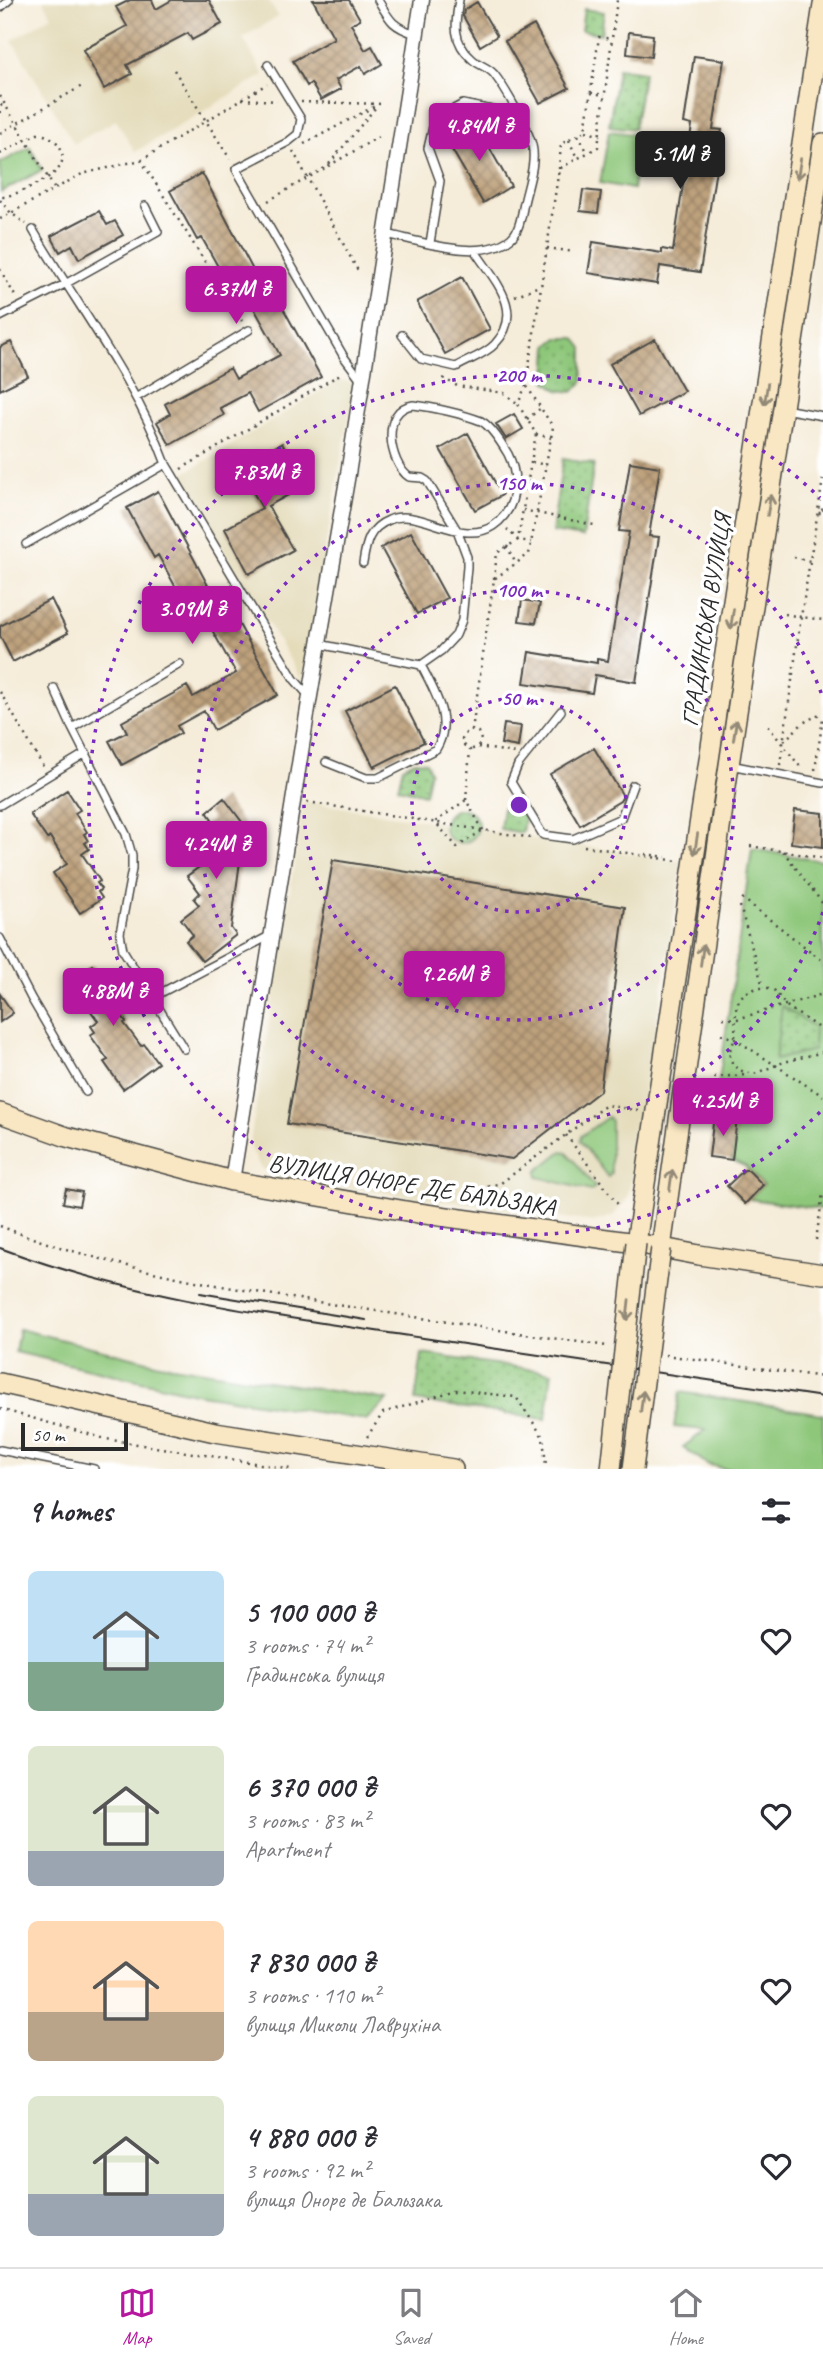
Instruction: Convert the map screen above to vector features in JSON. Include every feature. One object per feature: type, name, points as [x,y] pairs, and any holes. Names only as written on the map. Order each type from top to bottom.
[{"type":"street","points":[[232,1181],[363,382],[422,0]]},
{"type":"street","name":"ГРАДИНСЬКА ВУЛИЦЯ","points":[[611,1469],[636,1243],[823,5]]},
{"type":"street","name":"ГРАДИНСЬКА ВУЛИЦЯ","points":[[633,1469],[661,1248],[729,765],[823,143]]},
{"type":"street","name":"ВУЛИЦЯ ОНОРЕ ДЕ БАЛЬЗАКА","points":[[0,1113],[67,1138],[232,1181],[418,1213],[636,1243],[823,1275]]},
{"type":"street","points":[[0,1382],[215,1432],[453,1469]]},
{"type":"lane","points":[[0,8],[9,0]]},
{"type":"lane","points":[[378,0],[388,19],[397,28],[416,34]]},
{"type":"lane","points":[[386,234],[475,251],[499,244],[511,237],[520,220],[533,146],[500,82],[489,69],[471,59],[459,43],[454,27],[459,0]]},
{"type":"lane","points":[[268,65],[301,119],[298,134],[236,169],[344,357],[363,382]]},
{"type":"lane","points":[[430,243],[440,181],[428,148],[435,119],[459,105],[466,105],[492,110],[512,139],[527,132]]},
{"type":"lane","points":[[0,317],[158,232],[145,206]]},
{"type":"lane","points":[[33,230],[137,397],[166,464],[294,679],[310,696]]},
{"type":"lane","points":[[402,335],[421,359],[456,367],[495,345],[507,323],[507,300],[475,251]]},
{"type":"lane","points":[[137,397],[248,330]]},
{"type":"lane","points":[[319,644],[421,665],[441,651],[456,635],[462,620],[467,557],[457,530],[427,481],[409,477],[399,467],[391,426],[394,415],[404,406],[417,405],[485,423],[509,456],[516,475],[511,505],[500,522],[480,532],[471,533],[457,530],[406,517],[392,518],[373,530],[366,545],[363,563]]},
{"type":"lane","points":[[784,409],[823,416]]},
{"type":"lane","points":[[26,544],[166,464]]},
{"type":"lane","points":[[72,728],[180,664]]},
{"type":"lane","points":[[326,762],[366,778],[378,778],[436,749],[440,742],[443,711],[421,665]]},
{"type":"lane","points":[[54,688],[126,834],[132,855],[132,869],[120,933],[123,950],[184,1049]]},
{"type":"lane","points":[[561,712],[517,765],[512,782],[543,835],[573,839],[621,818],[633,785]]},
{"type":"lane","points":[[0,805],[86,753]]},
{"type":"lane","points":[[729,765],[823,783]]},
{"type":"lane","points":[[151,998],[272,934]]},
{"type":"lane","points":[[0,939],[30,998],[86,1093]]},
{"type":"lane","points":[[0,1450],[94,1469]]},
{"type":"path","points":[[559,169],[598,147],[617,0]]},
{"type":"path","points":[[585,131],[598,37],[612,39]]},
{"type":"path","points":[[174,70],[236,169]]},
{"type":"path","points":[[141,160],[277,78]]},
{"type":"path","points":[[0,133],[82,86]]},
{"type":"path","points":[[590,93],[605,94]]},
{"type":"path","points":[[0,219],[54,188],[1,98]]},
{"type":"path","points":[[0,113],[1,98]]},
{"type":"path","points":[[242,99],[385,104]]},
{"type":"path","points":[[292,150],[378,105]]},
{"type":"path","points":[[327,167],[378,105]]},
{"type":"path","points":[[472,730],[494,579],[529,554],[553,427],[526,385],[561,144],[585,131],[600,136]]},
{"type":"path","points":[[0,154],[37,134],[43,134],[60,146],[62,159],[57,172],[10,197],[0,198]]},
{"type":"path","points":[[578,135],[588,152]]},
{"type":"path","points":[[258,207],[380,136]]},
{"type":"path","points":[[569,140],[577,158]]},
{"type":"path","points":[[288,142],[358,271]]},
{"type":"path","points":[[0,198],[11,212],[33,230]]},
{"type":"path","points":[[547,247],[574,252]]},
{"type":"path","points":[[0,268],[21,307]]},
{"type":"path","points":[[507,300],[541,285]]},
{"type":"path","points":[[172,474],[342,373]]},
{"type":"path","points":[[443,378],[457,386],[504,393],[518,404]]},
{"type":"path","points":[[527,419],[541,408]]},
{"type":"path","points":[[536,434],[551,438]]},
{"type":"path","points":[[531,462],[546,465]]},
{"type":"path","points":[[779,775],[823,479]]},
{"type":"path","points":[[528,482],[542,485]]},
{"type":"path","points":[[523,510],[594,525]]},
{"type":"path","points":[[818,513],[823,511]]},
{"type":"path","points":[[500,522],[518,540],[531,542]]},
{"type":"path","points":[[507,546],[516,564]]},
{"type":"path","points":[[794,556],[810,561]]},
{"type":"path","points":[[785,614],[823,620]]},
{"type":"path","points":[[0,692],[48,776]]},
{"type":"path","points":[[783,741],[803,723],[823,712]]},
{"type":"path","points":[[814,782],[823,718]]},
{"type":"path","points":[[768,726],[814,782]]},
{"type":"path","points":[[470,750],[464,745],[462,738],[472,730],[478,732],[481,740],[478,747]]},
{"type":"path","points":[[470,750],[478,747],[526,755]]},
{"type":"path","points":[[466,800],[470,750]]},
{"type":"path","points":[[304,801],[535,838]]},
{"type":"path","points":[[435,822],[457,847],[483,830]]},
{"type":"path","points":[[575,845],[683,862]]},
{"type":"path","points":[[750,846],[823,858]]},
{"type":"path","points":[[783,852],[823,904]]},
{"type":"path","points":[[741,898],[823,961]]},
{"type":"path","points":[[740,906],[763,987]]},
{"type":"path","points":[[754,1074],[738,1070],[729,1052],[735,1039],[736,1009],[739,999],[745,993],[763,987],[775,991],[785,1005],[823,1031]]},
{"type":"path","points":[[723,1018],[737,1019],[823,994]]},
{"type":"path","points":[[721,1034],[735,1039],[823,1096]]},
{"type":"path","points":[[714,1077],[754,1074],[784,1062],[823,1052]]},
{"type":"path","points":[[481,1188],[501,1183],[606,1105],[638,1111]]},
{"type":"path","points":[[566,1135],[619,1206]]},
{"type":"path","points":[[816,1240],[823,1193]]},
{"type":"path","points":[[0,1226],[30,1238],[105,1259],[216,1286],[611,1347]]},
{"type":"path","points":[[664,1354],[823,1377]]},
{"type":"path","points":[[367,1437],[383,1413],[456,1390],[516,1397],[543,1437],[546,1465]]},
{"type":"path","points":[[0,1409],[106,1439],[291,1469]]},
{"type":"shaded area","points":[[43,0],[268,0],[278,16],[243,38],[264,75],[135,152],[116,120],[74,144],[12,40],[52,16]]},
{"type":"shaded area","points":[[338,380],[355,382],[302,680],[180,476]]},
{"type":"shaded area","points":[[304,801],[683,862],[630,1188],[627,1199],[613,1216],[593,1222],[278,1178],[260,1167],[251,1148],[251,1137]]},
{"type":"green space","points":[[584,9],[604,12],[601,34],[581,30]]},
{"type":"green space","points":[[618,68],[644,72],[634,129],[609,126]]},
{"type":"green space","points":[[609,131],[640,135],[633,189],[600,183]]},
{"type":"green space","points":[[30,147],[42,170],[1,192],[0,163]]},
{"type":"green space","points":[[558,338],[575,338],[583,348],[583,381],[573,392],[558,390],[546,381],[548,346]]},
{"type":"green space","points":[[563,459],[594,464],[583,537],[552,532]]},
{"type":"green space","points":[[415,761],[426,762],[430,771],[425,794],[398,788],[403,767]]},
{"type":"green space","points":[[503,808],[525,812],[522,833],[500,829]]},
{"type":"green space","points":[[461,809],[473,814],[478,826],[473,838],[461,843],[449,838],[444,826],[449,814]]},
{"type":"green space","points":[[752,849],[823,861],[823,1209],[749,1199],[763,1185],[746,1167],[732,1160],[737,1118],[714,1115]]},
{"type":"green space","points":[[782,1006],[814,1027],[813,1050],[775,1060]]},
{"type":"green space","points":[[608,1117],[611,1121],[611,1174],[608,1177],[580,1141],[581,1136]]},
{"type":"green space","points":[[562,1151],[567,1152],[595,1187],[591,1191],[538,1177],[537,1171]]},
{"type":"green space","points":[[19,1329],[160,1364],[388,1400],[366,1420],[194,1393],[15,1352]]},
{"type":"green space","points":[[422,1354],[552,1372],[546,1419],[415,1401]]},
{"type":"green space","points":[[680,1392],[823,1414],[823,1469],[725,1469],[707,1464],[683,1447],[706,1430],[674,1427]]},
{"type":"building","points":[[130,0],[152,0],[156,9],[172,0],[209,0],[222,24],[192,40],[188,33],[127,65],[132,74],[104,89],[83,50],[127,26],[116,7]]},
{"type":"building","points":[[313,0],[349,0],[360,19],[351,24],[365,50],[372,46],[382,64],[365,74],[361,66],[336,80],[341,89],[321,100],[311,83],[307,86],[293,61],[334,38]]},
{"type":"building","points":[[477,2],[497,36],[480,46],[463,16],[464,10]]},
{"type":"building","points":[[534,25],[569,88],[540,103],[505,41]]},
{"type":"building","points":[[629,32],[653,35],[651,57],[627,54]]},
{"type":"building","points":[[694,56],[724,60],[713,129],[722,130],[700,272],[660,266],[657,284],[588,273],[593,242],[662,253],[662,249],[673,251],[692,125],[684,123]]},
{"type":"building","points":[[476,124],[511,186],[483,203],[447,141]]},
{"type":"building","points":[[202,173],[266,295],[273,290],[321,377],[258,412],[248,393],[220,408],[224,415],[170,445],[157,422],[170,414],[165,404],[230,368],[236,379],[280,355],[245,292],[235,297],[202,238],[197,240],[170,191]]},
{"type":"building","points":[[583,190],[601,192],[598,213],[580,211]]},
{"type":"building","points":[[99,211],[107,225],[115,221],[123,235],[79,259],[72,245],[60,252],[51,236]]},
{"type":"building","points":[[462,277],[490,329],[445,354],[417,302]]},
{"type":"building","points":[[655,339],[684,391],[639,416],[610,364]]},
{"type":"building","points":[[11,342],[28,376],[0,390],[0,347]]},
{"type":"building","points":[[514,414],[523,429],[506,439],[496,424]]},
{"type":"building","points":[[468,433],[502,495],[475,510],[440,449]]},
{"type":"building","points":[[282,443],[305,486],[268,506],[293,550],[249,574],[225,529],[262,508],[239,467]]},
{"type":"building","points":[[630,462],[660,467],[649,536],[659,537],[636,682],[595,675],[592,693],[524,683],[529,652],[597,663],[597,659],[608,661],[629,532],[619,531]]},
{"type":"building","points":[[158,491],[222,612],[230,608],[278,695],[214,730],[204,711],[177,726],[181,733],[122,765],[109,741],[127,732],[122,722],[187,686],[193,697],[236,673],[201,610],[191,615],[158,555],[154,558],[127,508]]},
{"type":"building","points":[[411,532],[447,598],[417,614],[381,548]]},
{"type":"building","points":[[51,599],[68,633],[13,662],[0,636],[0,626]]},
{"type":"building","points":[[522,600],[540,603],[536,623],[519,621]]},
{"type":"building","points":[[395,685],[424,742],[374,767],[345,711]]},
{"type":"building","points":[[504,724],[521,726],[518,747],[501,744]]},
{"type":"building","points":[[594,748],[623,796],[620,801],[580,825],[550,774]]},
{"type":"building","points":[[67,790],[80,810],[75,813],[87,832],[84,834],[88,841],[85,843],[89,849],[82,854],[100,881],[97,883],[101,889],[98,892],[102,898],[80,913],[53,873],[67,864],[50,837],[47,839],[30,814]]},
{"type":"building","points":[[224,798],[251,834],[243,839],[231,928],[236,935],[202,961],[186,941],[193,935],[181,919],[199,905],[194,899],[200,893],[187,876],[206,862],[200,854],[208,848],[195,832],[212,819],[207,812]]},
{"type":"building","points":[[795,810],[823,813],[823,847],[791,843]]},
{"type":"building","points":[[333,860],[625,907],[600,1091],[512,1159],[287,1124]]},
{"type":"building","points":[[92,965],[97,971],[100,969],[104,976],[107,974],[117,988],[114,991],[119,997],[115,999],[126,1022],[124,1023],[158,1063],[123,1089],[104,1062],[108,1060],[90,1035],[95,1032],[91,1026],[98,1021],[70,982]]},
{"type":"building","points":[[0,994],[13,1013],[0,1022]]},
{"type":"building","points":[[714,1115],[737,1118],[732,1160],[709,1157]]},
{"type":"building","points":[[744,1170],[748,1170],[763,1185],[745,1204],[727,1186]]},
{"type":"building","points":[[66,1189],[82,1192],[79,1206],[63,1203]]},
{"type":"tram line","points":[[0,1248],[49,1265],[149,1292],[250,1312],[823,1397]]},
{"type":"tram line","points":[[200,1293],[366,1320]]}]
